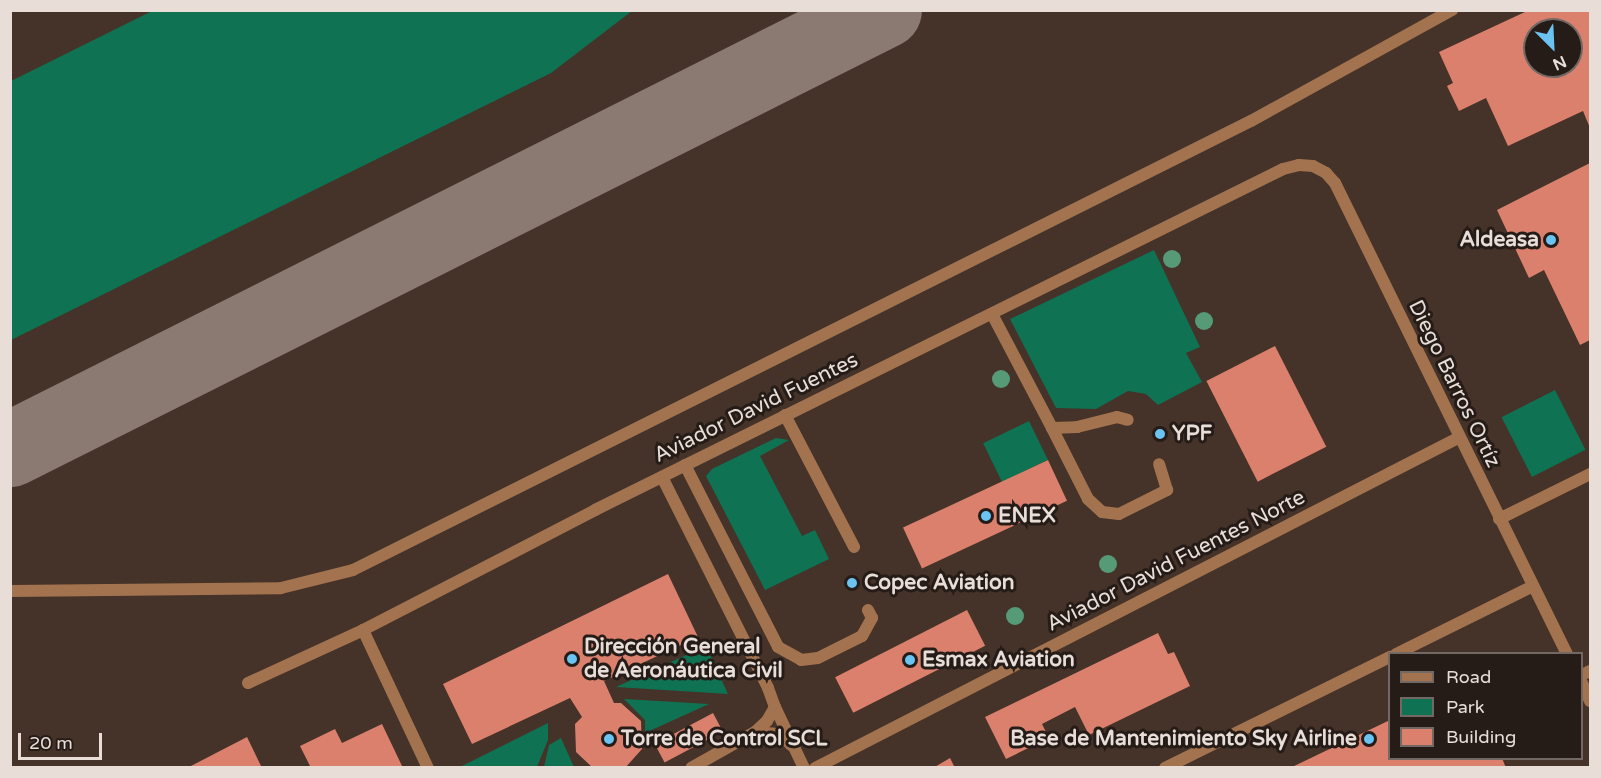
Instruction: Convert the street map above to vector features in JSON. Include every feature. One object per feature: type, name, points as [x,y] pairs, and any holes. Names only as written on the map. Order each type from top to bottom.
[{"type":"street","points":[[10,591],[281,588],[353,570],[1251,121],[1452,10]]},
{"type":"street","name":"Diego Barros Ortíz","points":[[1283,169],[1299,165],[1312,166],[1326,173],[1335,183],[1458,438],[1566,652]]},
{"type":"street","name":"Aviador David Fuentes","points":[[248,683],[363,630],[685,465],[1283,169]]},
{"type":"street","points":[[992,314],[1088,499],[1102,512],[1119,514],[1167,490],[1160,464]]},
{"type":"street","points":[[785,415],[854,547]]},
{"type":"street","points":[[1052,428],[1077,427],[1117,417],[1128,420]]},
{"type":"street","name":"Aviador David Fuentes Norte","points":[[815,768],[1458,438]]},
{"type":"street","points":[[685,465],[778,647],[801,660],[818,658],[862,636],[872,618],[868,610]]},
{"type":"street","points":[[1499,519],[1590,474]]},
{"type":"street","points":[[662,477],[768,688],[804,768]]},
{"type":"street","points":[[1400,652],[1533,586]]},
{"type":"street","points":[[363,630],[428,768]]},
{"type":"street","points":[[1165,768],[1388,657]]},
{"type":"street","points":[[1583,687],[1590,701]]},
{"type":"street","points":[[691,768],[755,732],[767,721],[775,707]]},
{"type":"street","points":[[755,732],[780,734],[795,750]]},
{"type":"green space","points":[[154,10],[632,11],[551,73],[11,340],[11,81]]},
{"type":"green space","points":[[1154,250],[1200,347],[1186,353],[1202,382],[1158,405],[1146,394],[1128,391],[1096,409],[1056,408],[1010,319]]},
{"type":"green space","points":[[1555,390],[1585,450],[1532,477],[1502,417]]},
{"type":"green space","points":[[1029,421],[1048,460],[1002,482],[983,443]]},
{"type":"green space","points":[[776,438],[789,440],[760,456],[802,536],[815,530],[829,559],[765,590],[706,476],[712,469]]},
{"type":"green space","points":[[706,646],[728,694],[616,687]]},
{"type":"green space","points":[[624,699],[709,704],[645,733],[645,720]]},
{"type":"green space","points":[[548,723],[548,740],[537,767],[460,767]]},
{"type":"green space","points":[[561,738],[574,767],[544,767],[549,745]]},
{"type":"building","points":[[1529,10],[1590,10],[1590,128],[1583,111],[1508,146],[1486,98],[1459,111],[1447,86],[1453,83],[1439,52]]},
{"type":"building","name":"Aldeasa","points":[[1590,163],[1590,340],[1580,345],[1544,270],[1529,278],[1497,210]]},
{"type":"building","points":[[1275,346],[1326,447],[1258,482],[1206,381]]},
{"type":"building","name":"ENEX","points":[[1048,460],[1067,501],[922,568],[903,528]]},
{"type":"building","name":"Dirección General de Aeronáutica Civil","points":[[668,574],[698,637],[604,681],[614,703],[621,703],[641,721],[642,749],[625,768],[593,768],[576,752],[575,724],[582,717],[570,698],[472,744],[443,684]]},
{"type":"building","name":"Esmax Aviation","points":[[967,610],[985,646],[853,713],[835,677]]},
{"type":"building","points":[[1158,633],[1168,654],[1174,652],[1190,686],[1089,735],[1075,707],[1042,724],[1049,738],[1006,759],[985,717]]},
{"type":"building","points":[[713,713],[723,732],[665,763],[655,744]]},
{"type":"building","name":"Base de Mantenimiento Sky Airline","points":[[1388,721],[1388,760],[1503,760],[1506,768],[1290,768]]},
{"type":"building","points":[[382,724],[403,768],[311,768],[300,746],[335,729],[342,743]]},
{"type":"building","points":[[247,737],[262,768],[187,768]]},
{"type":"building","points":[[950,758],[955,768],[933,768]]},
{"type":"taxiway","points":[[10,449],[884,10]]},
{"type":"place","name":"Aldeasa","points":[[1551,240]]},
{"type":"place","name":"YPF","points":[[1160,434]]},
{"type":"place","name":"ENEX","points":[[986,516]]},
{"type":"place","name":"Copec Aviation","points":[[852,583]]},
{"type":"place","name":"Dirección General de Aeronáutica Civil","points":[[572,659]]},
{"type":"place","name":"Esmax Aviation","points":[[910,660]]},
{"type":"place","name":"Torre de Control SCL","points":[[609,739]]},
{"type":"place","name":"Base de Mantenimiento Sky Airline","points":[[1369,739]]}]
